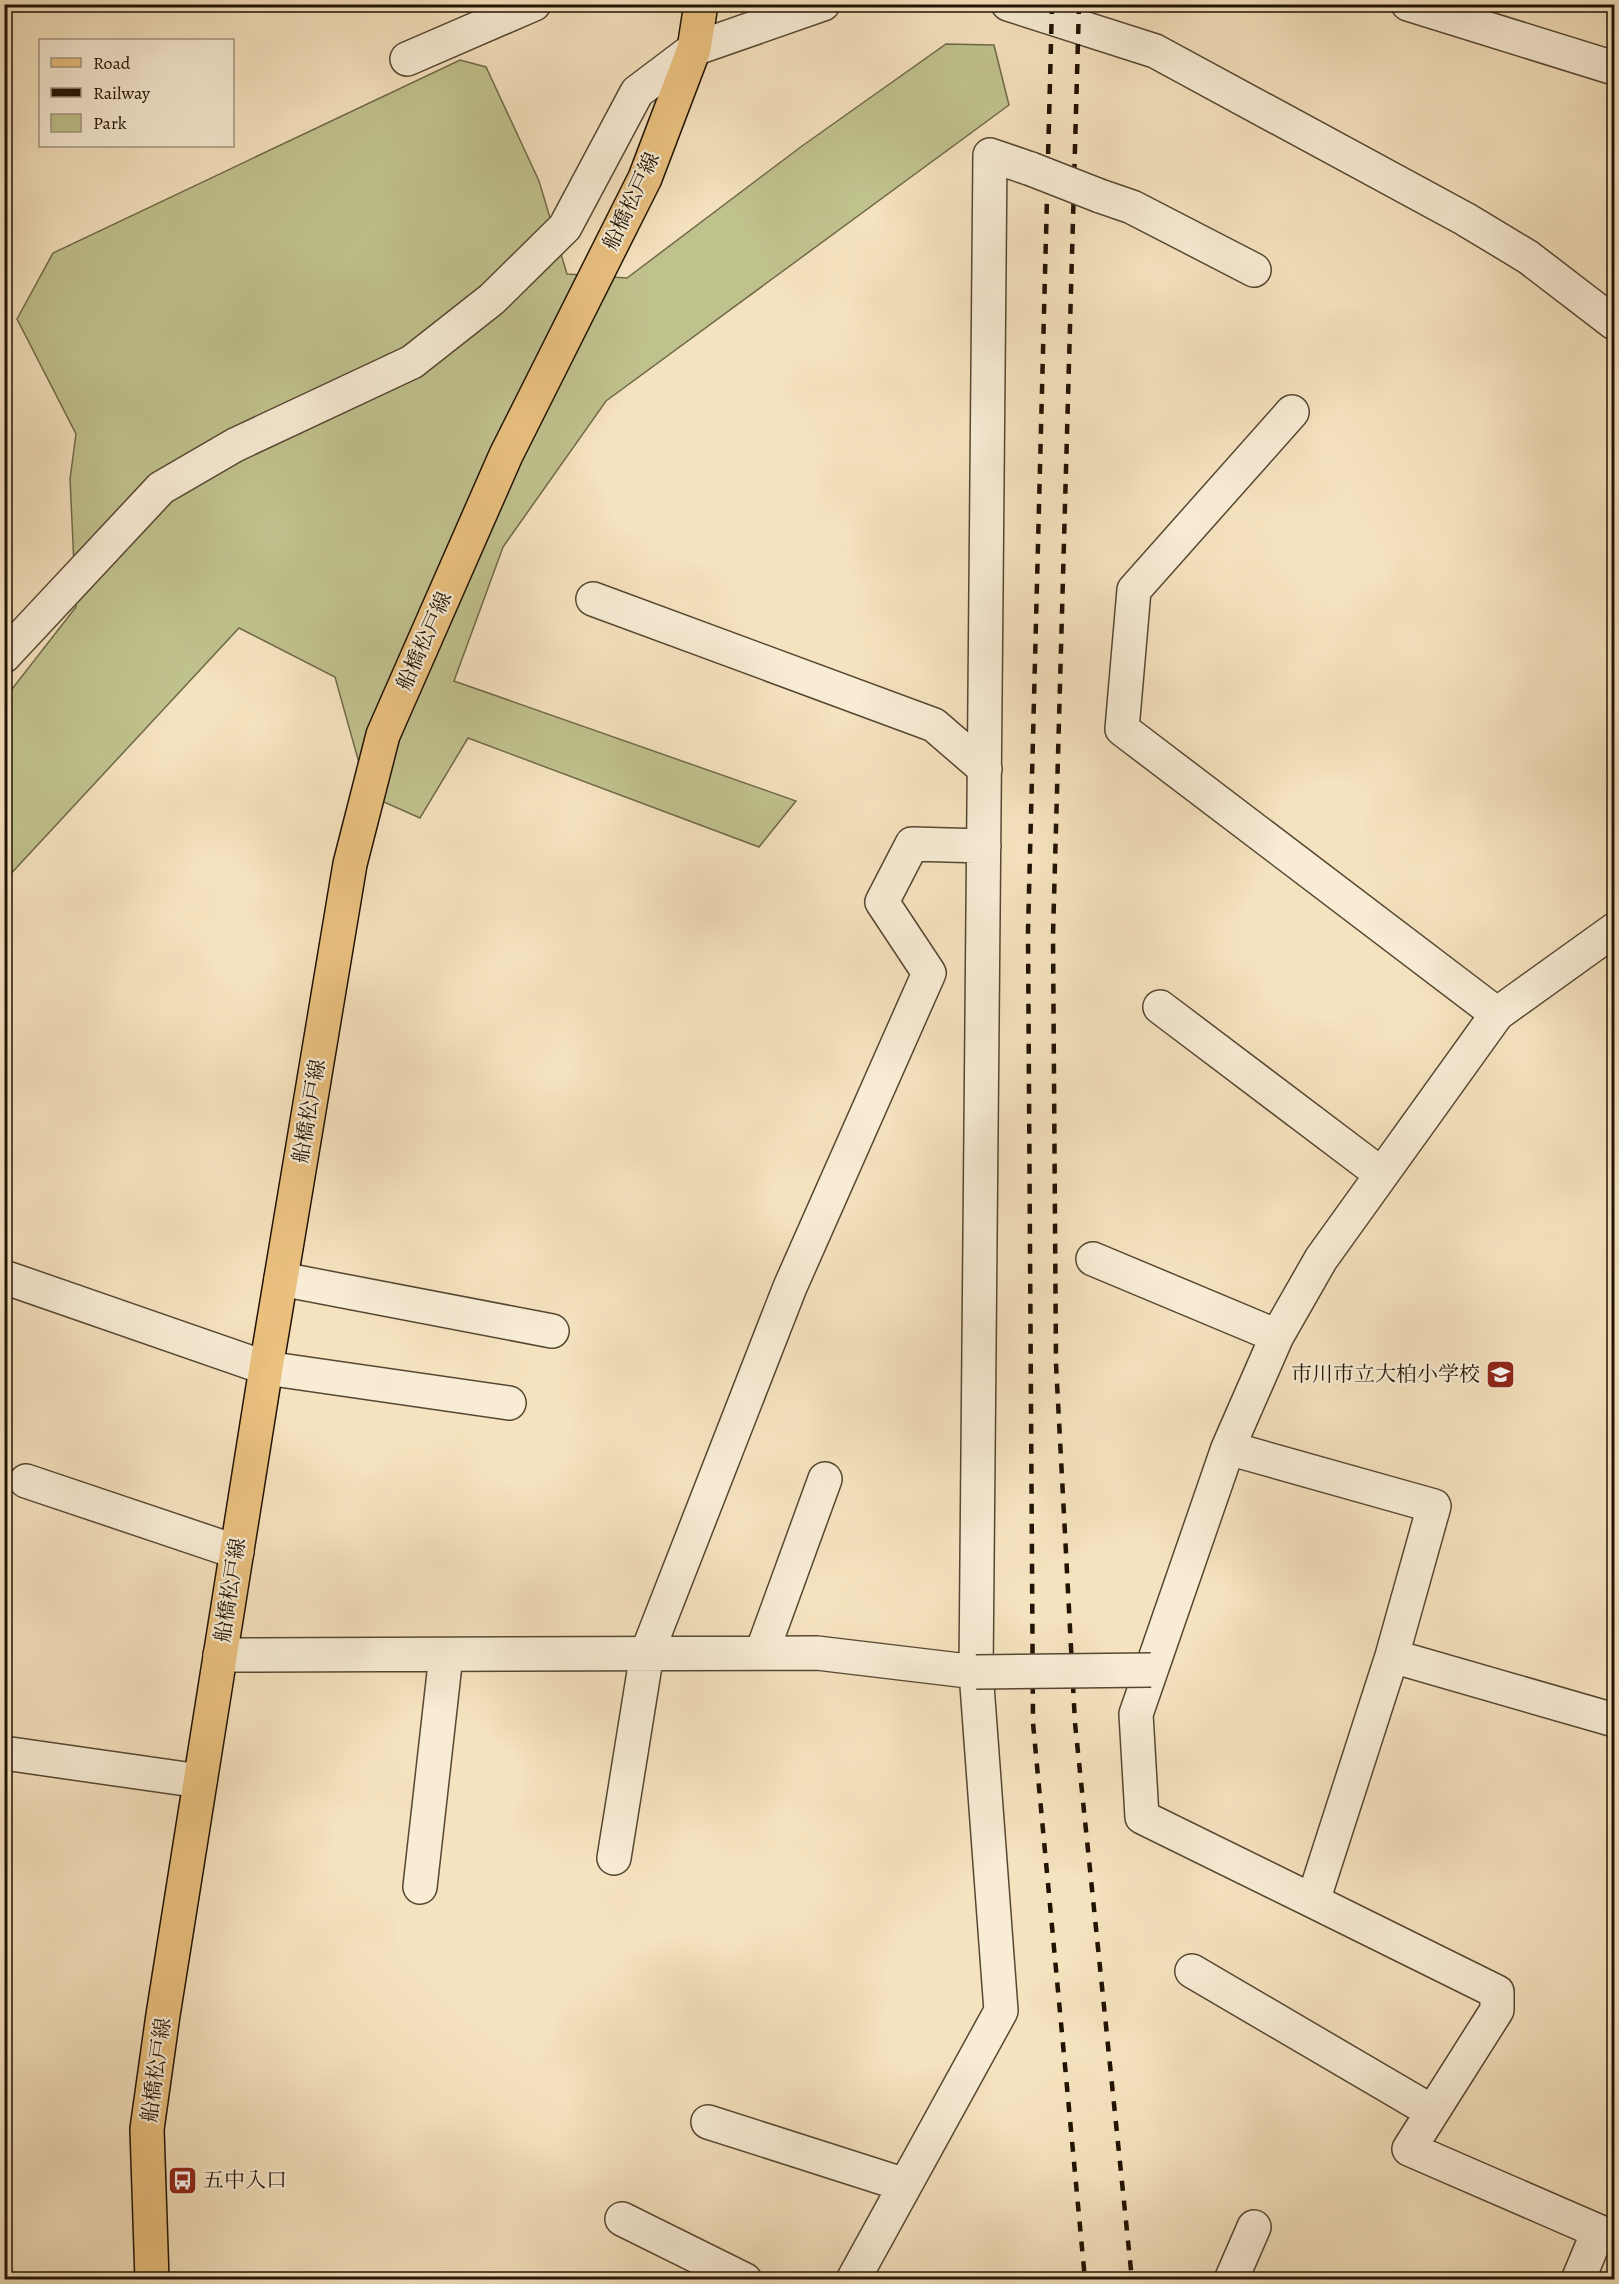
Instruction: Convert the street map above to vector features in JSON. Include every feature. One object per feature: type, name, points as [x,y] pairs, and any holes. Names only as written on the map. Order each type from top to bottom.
[{"type":"main road","name":"船橋松戸線","points":[[152,2280],[147,2129],[280,1279],[350,864],[383,735],[506,455],[645,178],[694,49],[701,4]]},
{"type":"street","points":[[407,59],[534,4]]},
{"type":"street","points":[[4,656],[161,488],[235,445],[412,362],[492,299],[565,226],[637,92],[694,49],[823,4]]},
{"type":"street","points":[[1008,4],[1155,51],[1465,219],[1528,257],[1614,323]]},
{"type":"street","points":[[1408,4],[1614,68]]},
{"type":"street","points":[[853,2280],[1001,2011],[976,1672],[990,155],[1132,207],[1254,270]]},
{"type":"street","points":[[1292,412],[1134,590],[1122,729],[1497,1014]]},
{"type":"street","points":[[593,598],[934,725],[984,769]]},
{"type":"street","points":[[614,1858],[647,1653],[790,1287],[929,973],[882,902],[912,844],[984,846]]},
{"type":"street","points":[[1578,2280],[1606,2235],[1409,2149],[1497,2010],[1497,1992],[1142,1817],[1136,1714],[1228,1448],[1277,1336],[1321,1259],[1497,1014],[1614,930]]},
{"type":"street","points":[[1160,1007],[1381,1174]]},
{"type":"street","points":[[1093,1259],[1277,1336]]},
{"type":"street","points":[[4,1278],[266,1368],[510,1403]]},
{"type":"street","points":[[280,1279],[552,1331]]},
{"type":"street","points":[[1228,1448],[1434,1506],[1392,1656],[1313,1901]]},
{"type":"street","points":[[762,1652],[825,1479]]},
{"type":"street","points":[[26,1481],[237,1552]]},
{"type":"street","points":[[220,1655],[762,1652],[817,1653],[976,1672],[1151,1670]]},
{"type":"street","points":[[420,1887],[446,1655]]},
{"type":"street","points":[[1392,1656],[1614,1720]]},
{"type":"street","points":[[4,1754],[200,1781]]},
{"type":"street","points":[[1192,1971],[1431,2111]]},
{"type":"street","points":[[708,2122],[905,2185]]},
{"type":"street","points":[[622,2219],[745,2280]]},
{"type":"street","points":[[1231,2280],[1254,2227]]},
{"type":"green space","points":[[946,44],[994,45],[1009,105],[606,401],[503,547],[454,681],[796,801],[759,847],[468,738],[420,818],[368,795],[335,677],[239,628],[5,880],[5,698],[76,607],[70,479],[76,434],[17,319],[53,253],[460,60],[486,67],[539,181],[567,274],[627,278],[802,146]]},
{"type":"railway","points":[[1052,4],[1028,931],[1033,1723],[1085,2280]]},
{"type":"railway","points":[[1079,4],[1053,935],[1056,1364],[1075,1723],[1132,2280]]},
{"type":"place","name":"市川市立大柏小学校","points":[[1501,1374]]},
{"type":"place","name":"五中入口","points":[[182,2180]]}]
